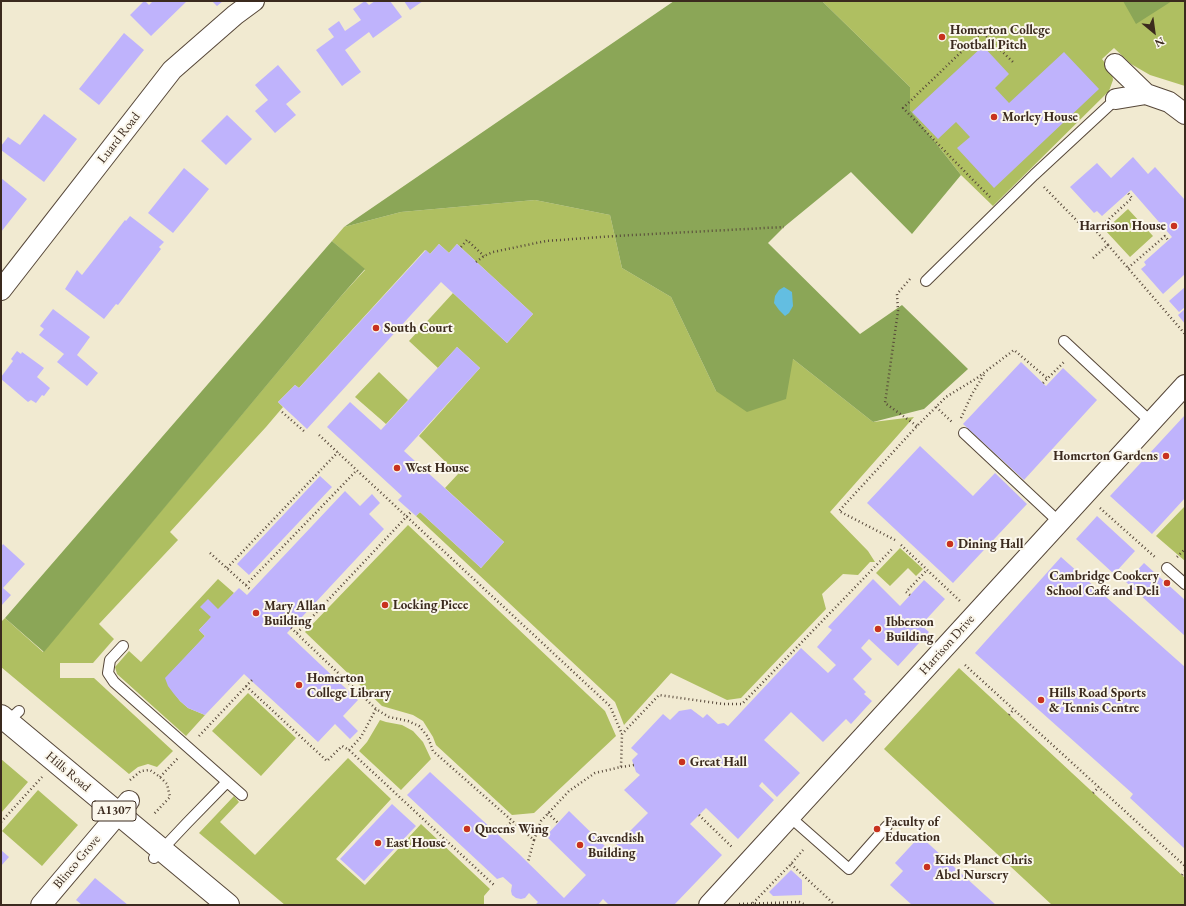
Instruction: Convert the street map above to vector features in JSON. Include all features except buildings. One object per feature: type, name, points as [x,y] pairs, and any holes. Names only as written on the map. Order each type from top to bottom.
[{"type":"main road","name":"Hills Road","points":[[7,719],[56,761],[123,807],[158,854],[228,905]]},
{"type":"street","name":"Luard Road","points":[[1,290],[172,70],[235,15],[254,1]]},
{"type":"street","points":[[1114,64],[1146,94],[1169,102],[1185,114]]},
{"type":"street","points":[[1116,99],[1146,94]]},
{"type":"street","name":"Harrison Drive","points":[[709,905],[1185,385]]},
{"type":"street","name":"Blinco Grove","points":[[41,905],[123,807]]},
{"type":"lane","points":[[926,281],[1116,99]]},
{"type":"lane","points":[[1064,342],[1151,422]]},
{"type":"lane","points":[[964,432],[1059,522]]},
{"type":"lane","points":[[1167,568],[1185,584]]},
{"type":"lane","points":[[123,646],[110,660],[108,673],[114,682],[242,795]]},
{"type":"lane","points":[[158,854],[227,782]]},
{"type":"lane","points":[[790,817],[850,869],[887,826]]},
{"type":"path","points":[[990,197],[903,108],[982,32],[1014,63]]},
{"type":"path","points":[[1034,176],[1084,228],[1096,231],[1185,334]]},
{"type":"path","points":[[1096,231],[1132,198],[1128,193]]},
{"type":"path","points":[[476,262],[493,252],[546,241],[784,227]]},
{"type":"path","points":[[1128,268],[1165,236],[1168,240]]},
{"type":"path","points":[[461,248],[467,240],[484,256]]},
{"type":"path","points":[[1093,258],[1108,246]]},
{"type":"path","points":[[898,311],[885,403],[917,426]]},
{"type":"path","points":[[895,540],[839,511],[917,426],[946,397],[977,378],[1014,350],[1048,379]]},
{"type":"path","points":[[1044,383],[1075,352]]},
{"type":"path","points":[[964,432],[959,422],[972,394],[986,371]]},
{"type":"path","points":[[936,407],[964,432]]},
{"type":"path","points":[[282,412],[305,432]]},
{"type":"path","points":[[319,435],[610,706],[622,734],[621,767]]},
{"type":"path","points":[[227,568],[338,452]]},
{"type":"path","points":[[246,585],[357,470]]},
{"type":"path","points":[[1085,494],[1167,568]]},
{"type":"path","points":[[297,633],[412,512]]},
{"type":"path","points":[[901,545],[964,604]]},
{"type":"path","points":[[622,734],[659,694],[723,704],[742,704],[893,548]]},
{"type":"path","points":[[210,553],[251,590]]},
{"type":"path","points":[[910,595],[906,592],[927,570]]},
{"type":"path","points":[[291,628],[376,709],[389,717],[408,721],[419,726],[428,737],[433,751],[534,840]]},
{"type":"path","points":[[965,665],[1185,866]]},
{"type":"path","points":[[160,777],[252,680]]},
{"type":"path","points":[[246,686],[327,761],[342,746],[349,750],[494,885]]},
{"type":"path","points":[[349,750],[361,737],[376,709]]},
{"type":"path","points":[[1009,715],[1014,709]]},
{"type":"path","points":[[1,822],[56,761]]},
{"type":"path","points":[[528,862],[541,821],[569,791],[595,773],[634,765]]},
{"type":"path","points":[[1093,793],[1099,787]]},
{"type":"path","points":[[548,813],[558,824]]},
{"type":"path","points":[[698,815],[747,863]]},
{"type":"path","points":[[501,832],[512,821]]},
{"type":"path","points":[[753,904],[814,837]]},
{"type":"path","points":[[791,864],[835,905]]},
{"type":"path","points":[[1182,875],[1185,871]]},
{"type":"path","points":[[829,900],[829,905]]},
{"type":"path","points":[[709,905],[799,902],[806,905]]},
{"type":"green space","points":[[674,1],[822,1],[910,87],[910,110],[961,175],[912,234],[851,172],[784,227],[768,243],[860,334],[902,305],[968,369],[924,409],[873,422],[793,359],[786,399],[747,412],[716,391],[671,297],[622,268],[610,215],[535,200],[401,212],[344,227]]},
{"type":"green space","points":[[822,1],[1185,1],[1185,86],[1150,75],[1131,64],[1114,48],[1102,59],[1112,72],[1113,80],[1109,91],[993,206],[961,175],[910,110],[910,87]]},
{"type":"green space","points":[[1123,1],[1172,1],[1136,24]]},
{"type":"green space","points":[[535,200],[610,215],[622,268],[671,297],[716,391],[793,359],[873,422],[914,417],[830,512],[868,551],[875,562],[870,562],[858,575],[843,574],[822,594],[826,609],[741,698],[727,700],[671,673],[624,725],[615,702],[416,516],[420,512],[481,568],[504,542],[445,488],[458,474],[419,436],[480,368],[457,347],[438,368],[409,341],[453,293],[507,343],[533,314],[457,244],[449,253],[439,244],[430,254],[425,250],[299,388],[295,385],[278,402],[283,407],[170,532],[178,540],[99,624],[114,639],[93,663],[60,663],[60,678],[94,678],[173,751],[157,767],[148,764],[138,767],[129,774],[1,667],[1,622],[5,618],[43,652],[342,295],[365,270],[332,241],[344,227],[401,212]]},
{"type":"green space","points":[[1128,209],[1153,236],[1130,257],[1105,230]]},
{"type":"green space","points":[[332,241],[365,269],[44,652],[5,618]]},
{"type":"green space","points":[[379,372],[408,400],[386,424],[355,397]]},
{"type":"green space","points":[[1185,506],[1185,561],[1156,536]]},
{"type":"green space","points":[[408,525],[605,711],[616,736],[534,813],[512,815],[436,745],[423,721],[413,715],[382,706],[305,632]]},
{"type":"green space","points":[[900,548],[923,569],[916,576],[908,568],[890,586],[876,573]]},
{"type":"green space","points":[[218,579],[234,593],[199,630],[205,636],[166,678],[169,686],[180,701],[188,708],[205,715],[186,736],[117,674],[115,667],[129,651],[141,662]]},
{"type":"green space","points":[[959,668],[1185,878],[1185,905],[1052,905],[884,749]]},
{"type":"green space","points":[[248,693],[296,738],[261,776],[212,731]]},
{"type":"green space","points":[[380,720],[402,725],[413,731],[423,742],[431,759],[401,790],[359,751],[367,742]]},
{"type":"green space","points":[[348,758],[391,799],[336,859],[365,885],[421,824],[490,889],[484,896],[484,905],[285,905],[199,833],[234,796],[239,802],[220,822],[255,855]]},
{"type":"green space","points":[[1,759],[28,782],[1,813]]},
{"type":"green space","points":[[38,790],[78,825],[42,866],[2,831]]},
{"type":"water","points":[[784,287],[792,292],[793,306],[789,313],[785,316],[774,303],[775,296],[779,290]]},
{"type":"place","name":"Homerton College Football Pitch","points":[[942,37]]},
{"type":"place","name":"Morley House","points":[[994,117]]},
{"type":"place","name":"Harrison House","points":[[1174,226]]},
{"type":"place","name":"South Court","points":[[376,328]]},
{"type":"place","name":"Homerton Gardens","points":[[1166,456]]},
{"type":"place","name":"West House","points":[[397,468]]},
{"type":"place","name":"Dining Hall","points":[[950,544]]},
{"type":"place","name":"Cambridge Cookery School Café and Deli","points":[[1167,583]]},
{"type":"place","name":"Locking Piece","points":[[385,605]]},
{"type":"place","name":"Mary Allan Building","points":[[256,613]]},
{"type":"place","name":"Ibberson Building","points":[[878,629]]},
{"type":"place","name":"Homerton College Library","points":[[299,685]]},
{"type":"place","name":"Hills Road Sports & Tennis Centre","points":[[1041,700]]},
{"type":"place","name":"Great Hall","points":[[682,762]]},
{"type":"place","name":"Queens Wing","points":[[467,829]]},
{"type":"place","name":"Faculty of Education","points":[[877,829]]},
{"type":"place","name":"East House","points":[[378,843]]},
{"type":"place","name":"Cavendish Building","points":[[580,845]]},
{"type":"place","name":"Kids Planet Chris Abel Nursery","points":[[927,867]]}]
